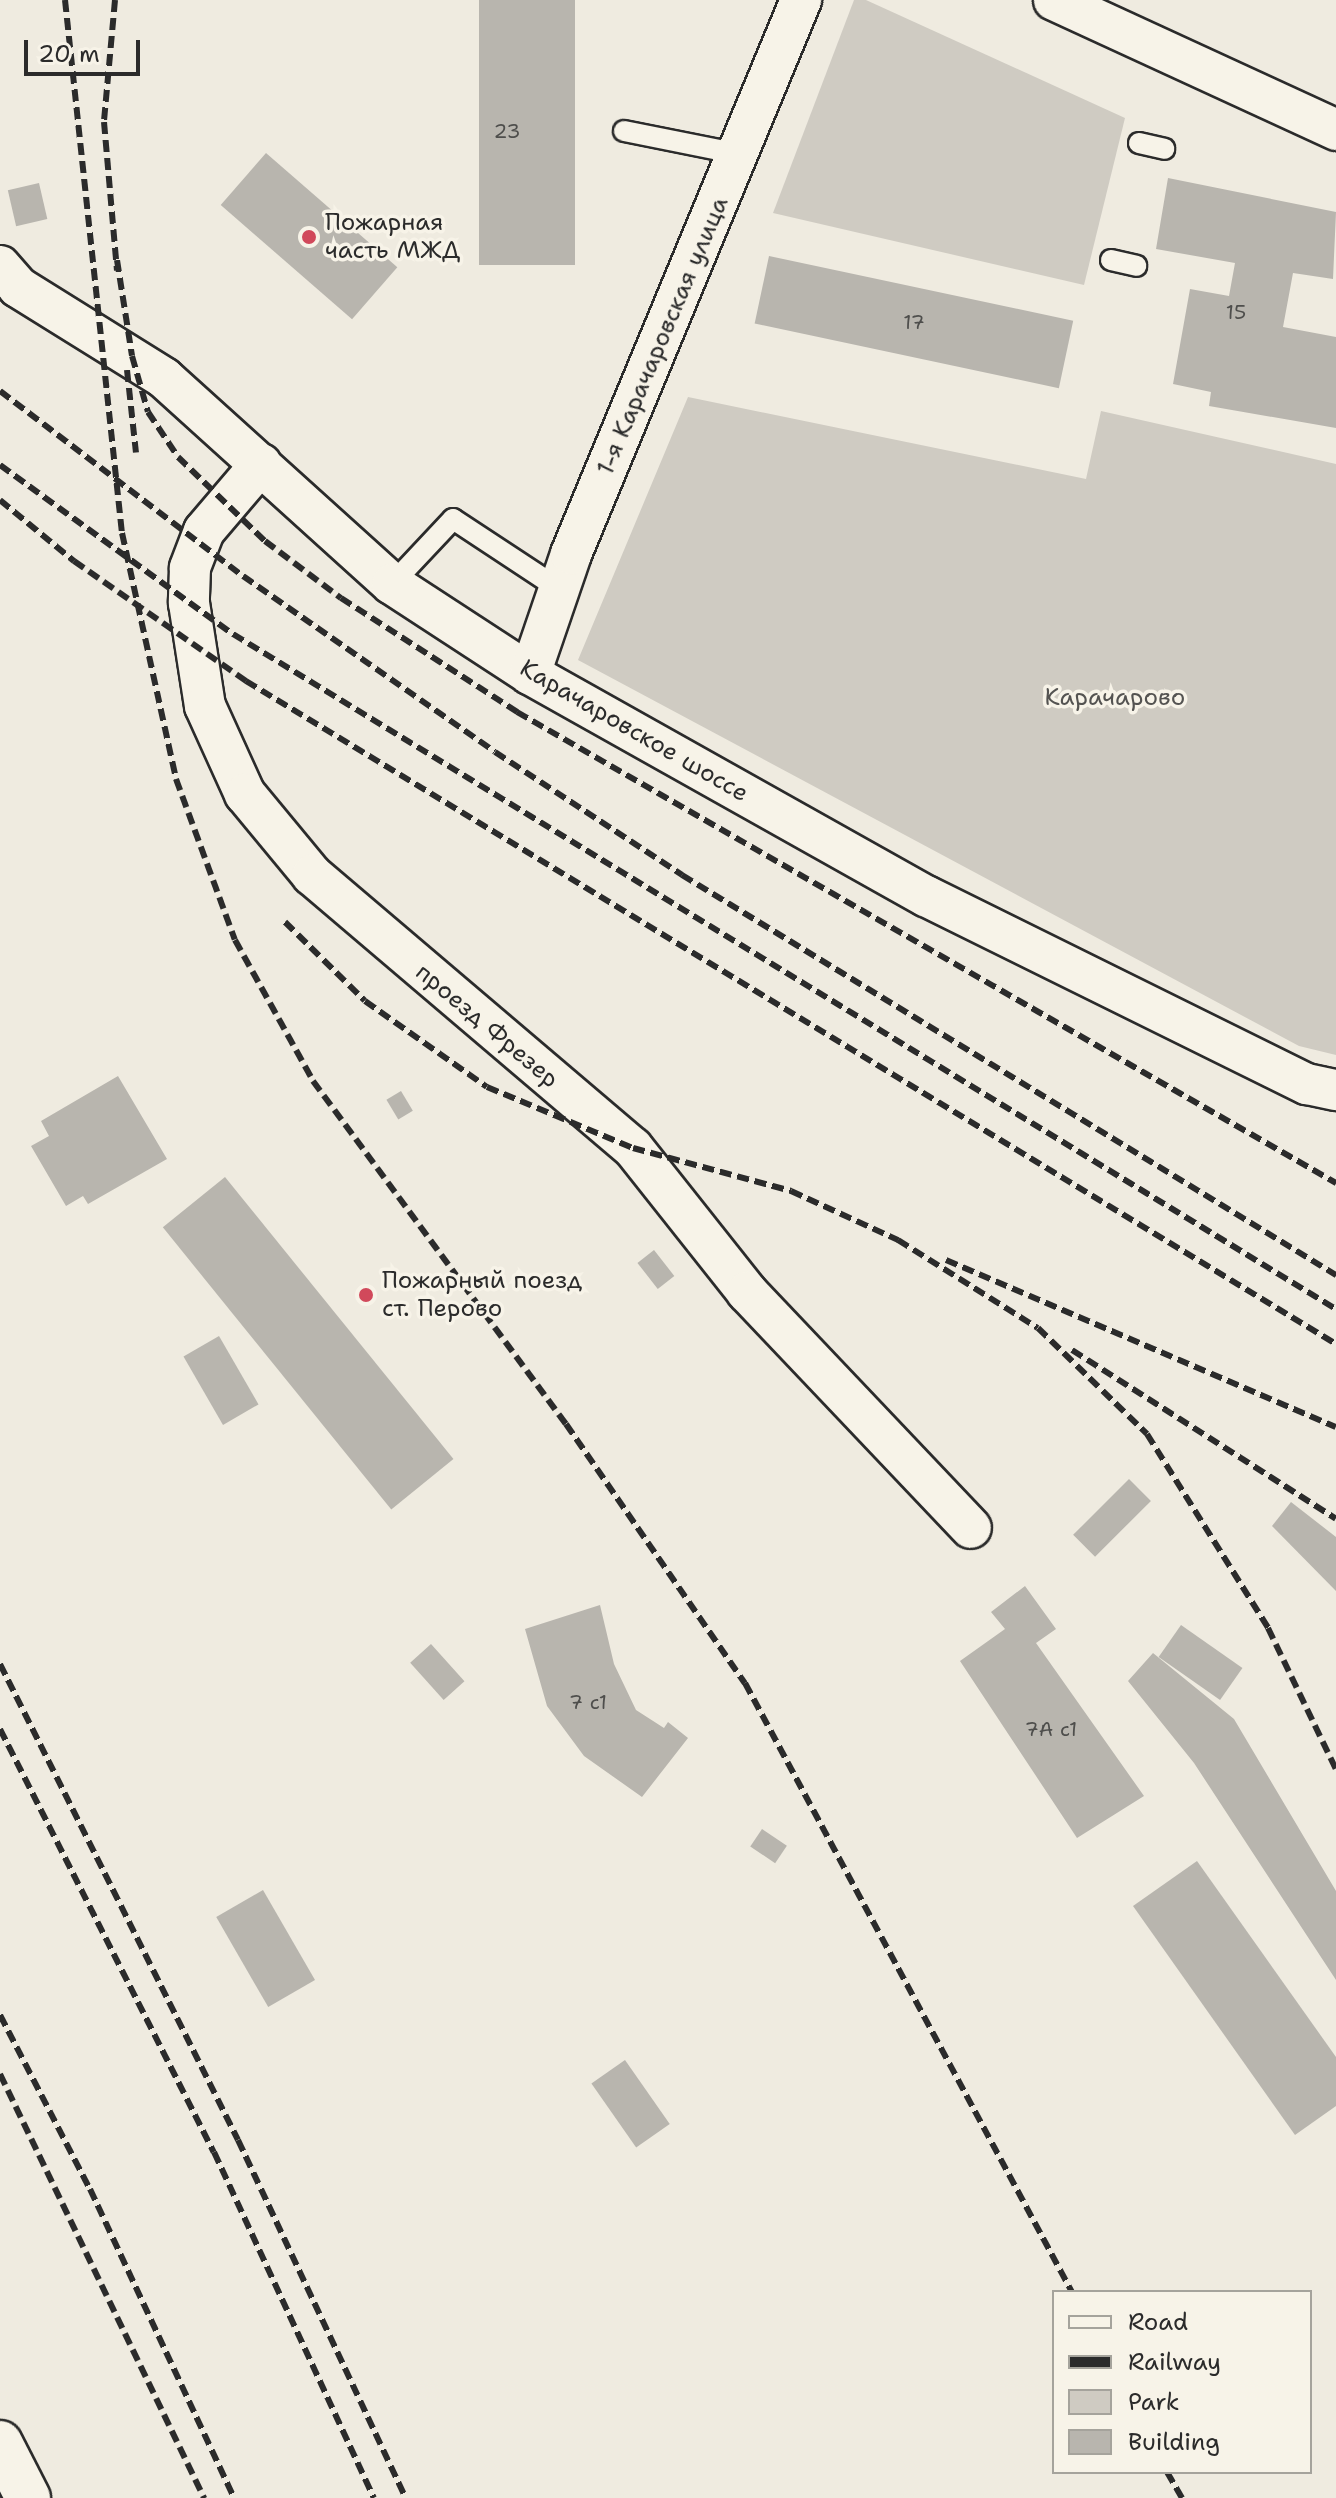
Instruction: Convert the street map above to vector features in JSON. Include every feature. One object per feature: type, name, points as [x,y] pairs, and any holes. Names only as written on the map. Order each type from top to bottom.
[{"type":"main road","points":[[0,2443],[28,2498]]},
{"type":"street","name":"1-я Карачаровская улица","points":[[530,674],[559,589],[801,0]]},
{"type":"street","points":[[1054,0],[1336,130]]},
{"type":"street","name":"Карачаровское шоссе","points":[[0,266],[18,287],[164,378],[392,584],[530,674],[926,896],[1307,1084],[1336,1090]]},
{"type":"street","name":"проезд Фрезер","points":[[261,464],[204,531],[190,568],[189,603],[205,706],[245,794],[312,875],[633,1148],[747,1292],[971,1528]]},
{"type":"lane","points":[[624,131],[739,154]]},
{"type":"lane","points":[[1139,143],[1164,149]]},
{"type":"lane","points":[[1111,260],[1136,266]]},
{"type":"lane","points":[[392,584],[453,519],[559,589]]},
{"type":"green space","points":[[854,0],[866,0],[1125,118],[1084,285],[773,213]]},
{"type":"green space","name":"Карачарово","points":[[688,397],[1086,479],[1101,411],[1336,464],[1336,1055],[1299,1046],[578,660]]},
{"type":"building","points":[[479,0],[575,0],[575,265],[479,265]]},
{"type":"building","name":"Пожарная часть МЖД","points":[[266,153],[397,267],[352,319],[221,205]]},
{"type":"building","points":[[1168,178],[1336,212],[1333,279],[1293,273],[1283,327],[1336,337],[1336,428],[1209,406],[1211,392],[1173,384],[1190,289],[1229,296],[1235,263],[1156,249]]},
{"type":"building","points":[[39,183],[47,219],[16,226],[8,190]]},
{"type":"building","points":[[769,256],[1073,321],[1059,388],[755,323]]},
{"type":"building","points":[[118,1076],[167,1159],[88,1204],[83,1196],[66,1206],[31,1146],[49,1136],[41,1121]]},
{"type":"building","points":[[401,1091],[413,1111],[398,1119],[386,1100]]},
{"type":"building","points":[[225,1177],[453,1459],[391,1509],[163,1227]]},
{"type":"building","points":[[654,1250],[674,1276],[658,1289],[637,1263]]},
{"type":"building","points":[[219,1336],[258,1404],[223,1425],[183,1356]]},
{"type":"building","points":[[1129,1479],[1151,1501],[1095,1557],[1073,1535]]},
{"type":"building","points":[[1291,1502],[1336,1537],[1336,1591],[1272,1526]]},
{"type":"building","points":[[1025,1586],[1056,1629],[1036,1643],[1144,1796],[1077,1838],[960,1661],[1005,1629],[991,1612]]},
{"type":"building","points":[[600,1605],[614,1664],[636,1710],[664,1728],[668,1722],[688,1738],[642,1797],[584,1756],[547,1706],[525,1629]]},
{"type":"building","points":[[1181,1625],[1242,1668],[1220,1700],[1159,1657]]},
{"type":"building","points":[[431,1644],[464,1681],[444,1700],[410,1663]]},
{"type":"building","points":[[1153,1653],[1234,1719],[1336,1891],[1336,1980],[1194,1763],[1128,1681]]},
{"type":"building","points":[[762,1829],[787,1846],[775,1863],[750,1846]]},
{"type":"building","points":[[1197,1861],[1336,2057],[1336,2106],[1295,2135],[1133,1906]]},
{"type":"building","points":[[263,1890],[315,1980],[268,2007],[216,1917]]},
{"type":"building","points":[[625,2060],[670,2124],[636,2147],[591,2084]]},
{"type":"railway","points":[[65,0],[122,533],[176,779],[235,940],[313,1081],[566,1424],[745,1683],[1071,2290]]},
{"type":"railway","points":[[115,0],[104,122],[117,270]]},
{"type":"railway","points":[[117,260],[132,356],[148,412],[178,457],[265,541],[341,598],[517,712],[1336,1183]]},
{"type":"railway","points":[[127,370],[136,453]]},
{"type":"railway","points":[[0,391],[243,576],[495,752],[682,875],[1336,1275]]},
{"type":"railway","points":[[0,465],[233,634],[1336,1309]]},
{"type":"railway","points":[[0,500],[74,561],[246,681],[1336,1344]]},
{"type":"railway","points":[[285,922],[365,1001],[487,1087],[633,1148],[791,1191],[898,1240],[1038,1328],[1147,1434],[1268,1628],[1336,1769]]},
{"type":"railway","points":[[946,1260],[1336,1427]]},
{"type":"railway","points":[[1072,1350],[1336,1519]]},
{"type":"railway","points":[[0,1664],[238,2140],[406,2498]]},
{"type":"railway","points":[[0,1729],[214,2152],[374,2498]]},
{"type":"railway","points":[[0,2015],[90,2189],[234,2498]]},
{"type":"railway","points":[[0,2074],[204,2498]]},
{"type":"railway","points":[[1168,2474],[1182,2498]]},
{"type":"place","name":"Пожарная часть МЖД","points":[[309,237]]},
{"type":"place","name":"Пожарный поезд ст. Перово","points":[[366,1295]]}]
